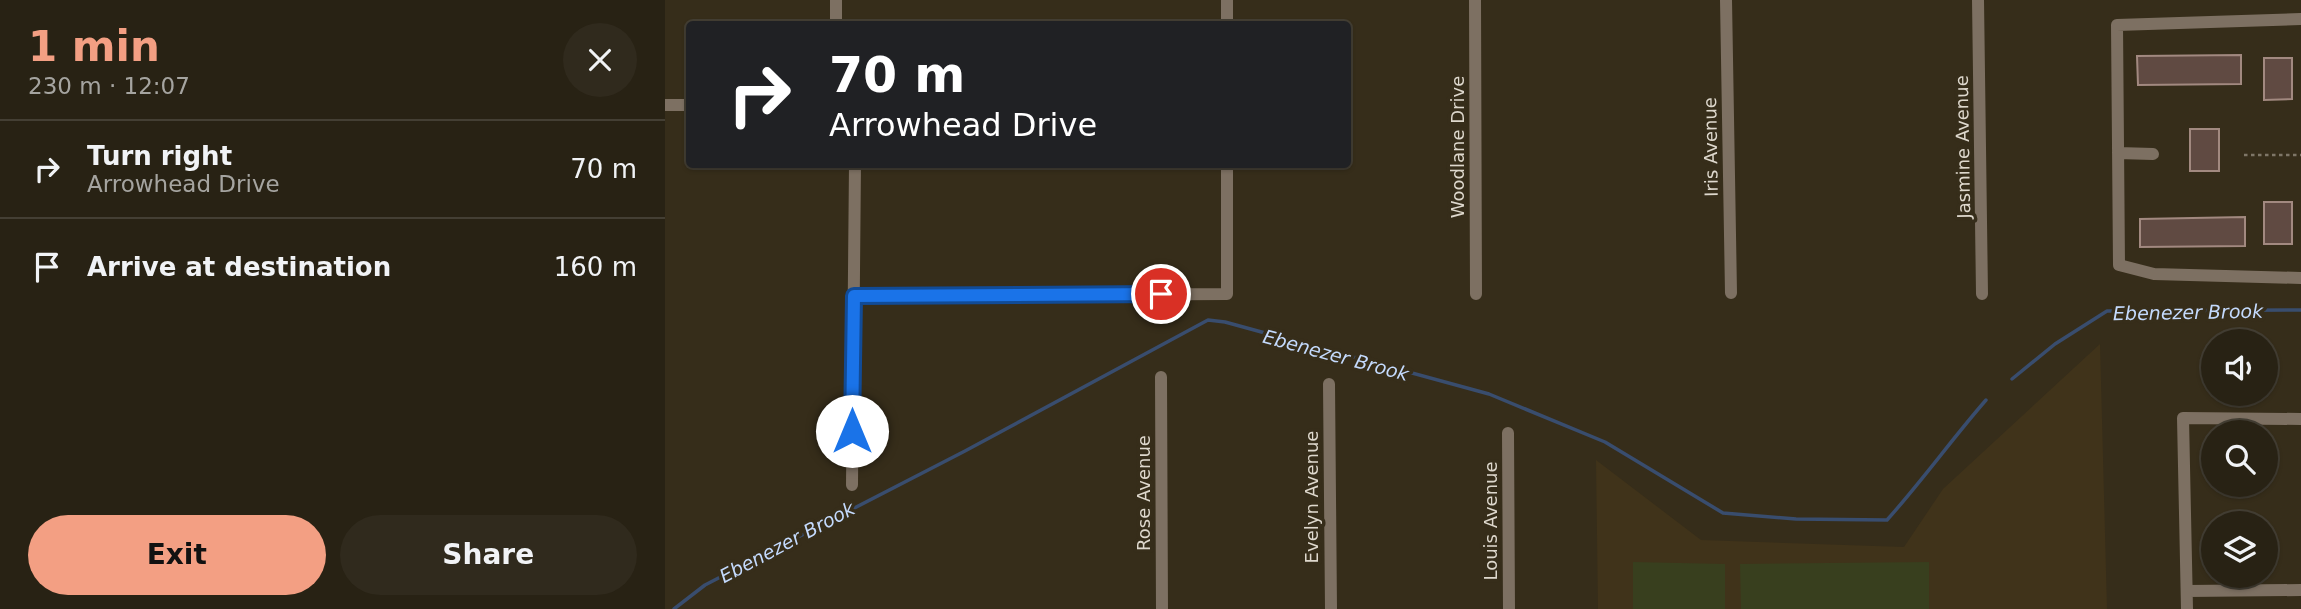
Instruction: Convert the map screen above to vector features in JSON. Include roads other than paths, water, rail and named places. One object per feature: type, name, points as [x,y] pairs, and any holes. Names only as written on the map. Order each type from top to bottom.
[{"type":"street","points":[[836,0],[836,21]]},
{"type":"street","points":[[1227,0],[1227,21]]},
{"type":"street","name":"Woodlane Drive","points":[[1475,0],[1476,294]]},
{"type":"street","name":"Iris Avenue","points":[[1726,0],[1731,293]]},
{"type":"street","name":"Jasmine Avenue","points":[[1978,0],[1982,294]]},
{"type":"street","points":[[2301,19],[2117,25],[2119,265],[2154,274],[2301,278]]},
{"type":"street","points":[[665,105],[686,105]]},
{"type":"street","points":[[2118,153],[2153,154]]},
{"type":"street","points":[[852,485],[855,168]]},
{"type":"street","points":[[854,296],[1227,294],[1227,168]]},
{"type":"street","name":"Rose Avenue","points":[[1161,377],[1162,609]]},
{"type":"street","name":"Evelyn Avenue","points":[[1329,384],[1331,609]]},
{"type":"street","points":[[2187,609],[2183,418],[2301,419]]},
{"type":"street","name":"Louis Avenue","points":[[1507,433],[1509,609]]},
{"type":"street","points":[[2187,591],[2301,590]]},
{"type":"waterway","name":"Ebenezer Brook","points":[[2012,379],[2055,344],[2107,311],[2301,310]]},
{"type":"waterway","name":"Ebenezer Brook","points":[[674,609],[705,585],[965,451],[1208,320],[1225,322],[1489,394],[1605,442],[1723,513],[1796,519],[1887,520],[1986,400]]}]
